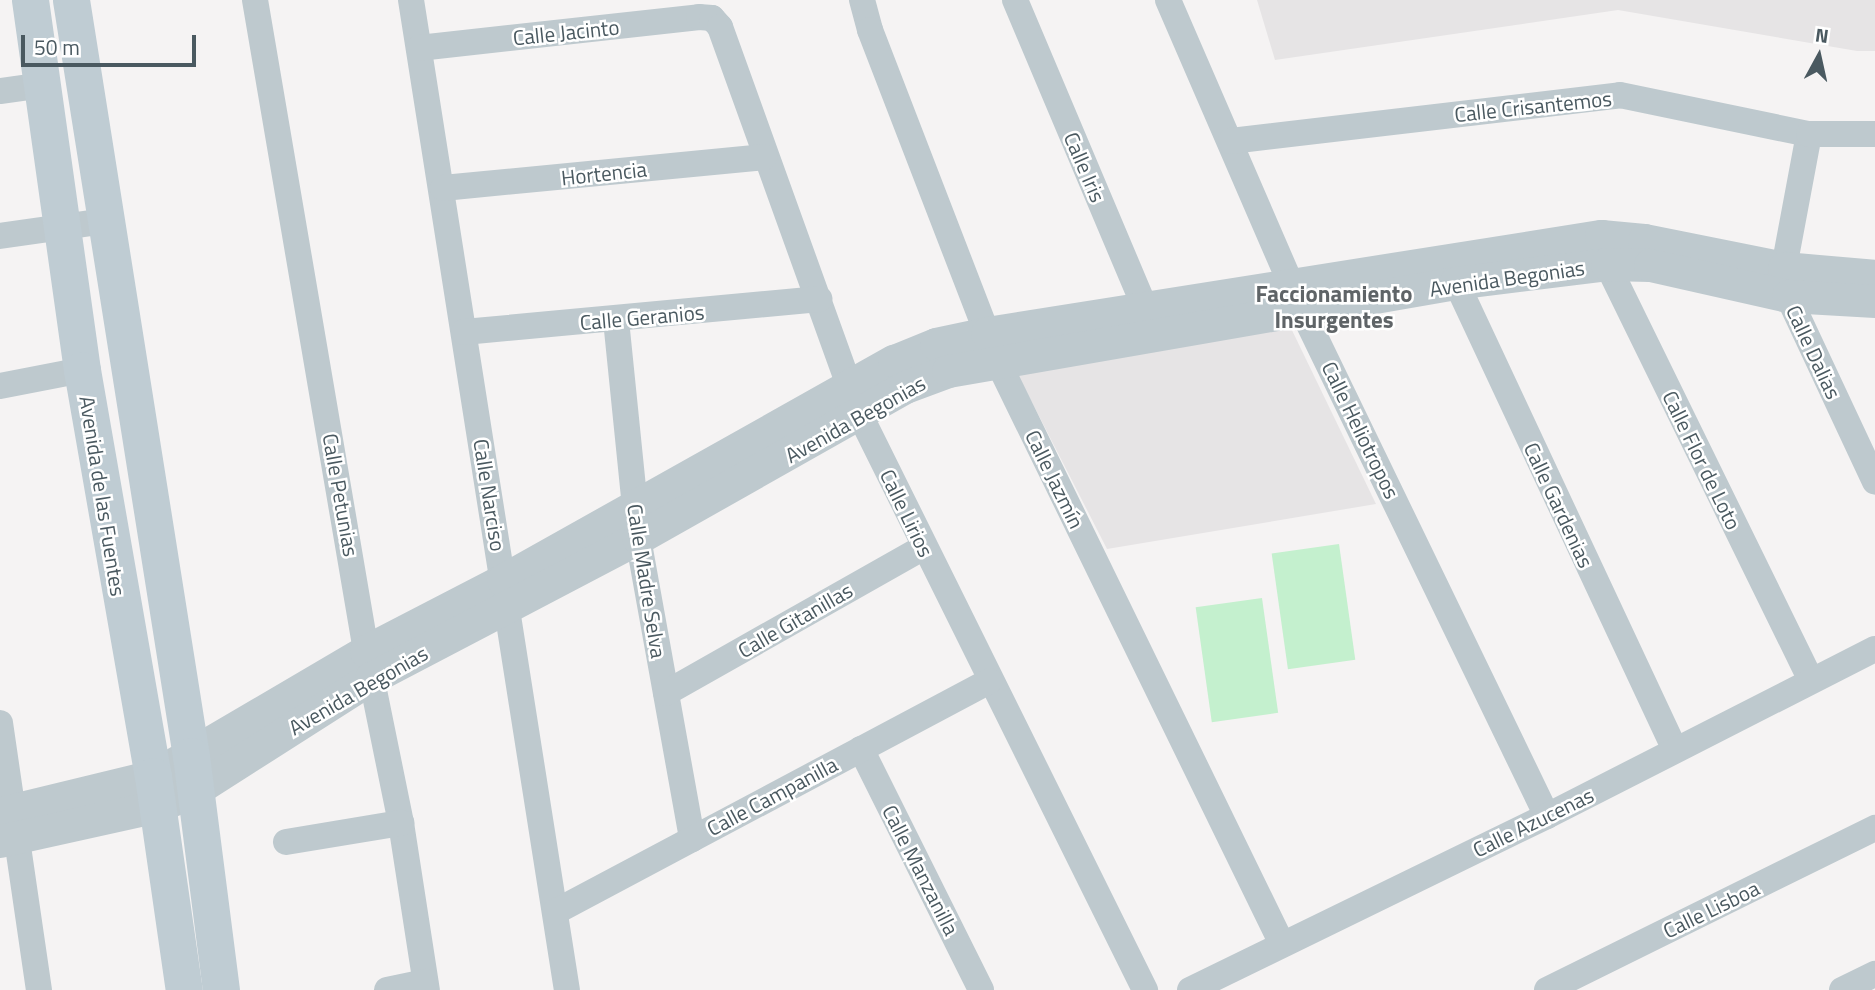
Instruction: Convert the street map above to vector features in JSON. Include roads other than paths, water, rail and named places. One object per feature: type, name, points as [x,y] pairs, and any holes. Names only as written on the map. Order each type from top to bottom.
[{"type":"main road","name":"Avenida de las Fuentes","points":[[30,0],[64,226],[82,370],[155,791],[184,990]]},
{"type":"main road","points":[[71,0],[193,773],[221,990]]},
{"type":"street","name":"Calle Petunias","points":[[255,0],[369,665],[401,823],[426,986]]},
{"type":"street","name":"Calle Narciso","points":[[411,0],[443,188],[567,990]]},
{"type":"street","name":"Calle Jazmín","points":[[862,0],[874,43],[992,347],[1282,944]]},
{"type":"street","name":"Calle Iris","points":[[1015,0],[1151,322]]},
{"type":"street","name":"Calle Heliotropos","points":[[1168,0],[1298,298],[1547,816]]},
{"type":"street","name":"Calle Jacinto","points":[[419,48],[712,18]]},
{"type":"street","name":"Calle Lirios","points":[[712,18],[720,27],[855,401],[989,681],[1145,990]]},
{"type":"street","points":[[0,91],[43,85]]},
{"type":"street","name":"Calle Crisantemos","points":[[1231,141],[1620,95],[1809,134],[1875,134]]},
{"type":"street","points":[[1786,282],[1809,134]]},
{"type":"street","name":"Hortencia","points":[[443,188],[765,157]]},
{"type":"street","points":[[0,236],[106,221]]},
{"type":"street","name":"Avenida Begonias","points":[[8,825],[155,791],[193,773],[369,665],[636,523],[855,401],[894,361],[925,348],[992,347],[1450,271],[1604,250],[1644,240],[1786,282],[1875,301]]},
{"type":"street","name":"Calle Flor de Loto","points":[[1604,250],[1811,681]]},
{"type":"street","name":"Calle Gardenias","points":[[1450,271],[1675,750]]},
{"type":"street","name":"Avenida Begonias","points":[[1786,282],[1875,276]]},
{"type":"street","name":"Calle Dalias","points":[[1786,282],[1875,482]]},
{"type":"street","name":"Calle Geranios","points":[[464,332],[616,320],[819,299]]},
{"type":"street","name":"Calle Madre Selva","points":[[616,320],[636,523],[692,839]]},
{"type":"street","points":[[0,386],[82,370]]},
{"type":"street","name":"Calle Gitanillas","points":[[666,693],[924,547]]},
{"type":"street","name":"Calle Azucenas","points":[[1190,990],[1547,816],[1875,649]]},
{"type":"street","name":"Calle Campanilla","points":[[555,912],[989,681]]},
{"type":"street","points":[[0,723],[8,825],[39,990]]},
{"type":"street","name":"Calle Manzanilla","points":[[861,749],[981,990]]},
{"type":"street","points":[[286,842],[401,823]]},
{"type":"street","name":"Calle Lisboa","points":[[1547,990],[1875,828]]},
{"type":"street","points":[[1842,990],[1875,974]]},
{"type":"street","points":[[387,990],[426,986]]},
{"type":"district","name":"Faccionamiento Insurgentes","points":[[1334,307]]}]
